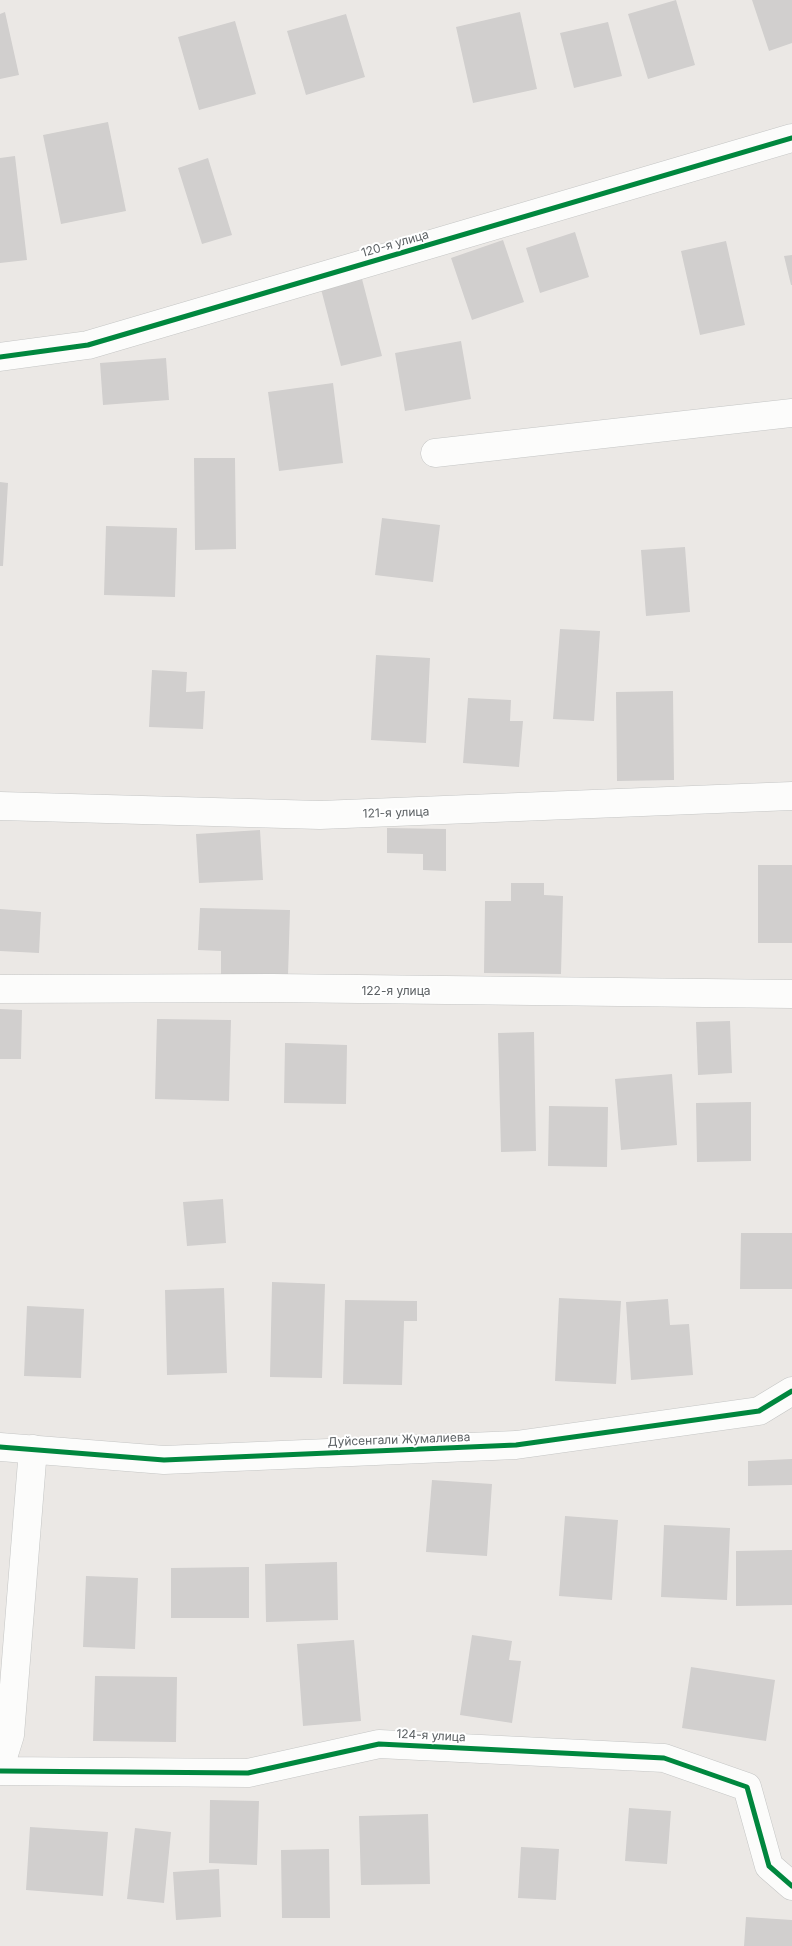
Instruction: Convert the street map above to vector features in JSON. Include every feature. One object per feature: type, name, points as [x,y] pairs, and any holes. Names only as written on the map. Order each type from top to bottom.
[{"type":"street","name":"120-я улица","points":[[0,357],[88,345],[792,138]]},
{"type":"street","points":[[435,453],[792,413]]},
{"type":"street","name":"121-я улица","points":[[0,806],[320,815],[792,796]]},
{"type":"street","name":"122-я улица","points":[[0,989],[272,988],[792,994]]},
{"type":"street","name":"Дуйсенгали Жумалиева","points":[[0,1447],[164,1460],[516,1445],[759,1410],[792,1391]]},
{"type":"street","points":[[0,1769],[10,1735],[33,1449]]},
{"type":"street","name":"124-я улица","points":[[0,1769],[248,1773],[379,1744],[664,1758],[747,1787],[769,1866],[792,1886]]},
{"type":"building","points":[[676,0],[695,65],[648,79],[628,14]]},
{"type":"building","points":[[752,0],[792,0],[792,43],[769,51]]},
{"type":"building","points":[[5,12],[19,75],[0,79],[0,14]]},
{"type":"building","points":[[520,12],[537,89],[473,103],[456,27]]},
{"type":"building","points":[[346,14],[365,77],[306,95],[287,31]]},
{"type":"building","points":[[235,21],[256,94],[199,110],[178,37]]},
{"type":"building","points":[[608,22],[622,76],[574,88],[560,33]]},
{"type":"building","points":[[108,122],[126,211],[61,224],[43,135]]},
{"type":"building","points":[[15,156],[27,260],[0,263],[0,158]]},
{"type":"building","points":[[208,158],[232,235],[202,244],[178,168]]},
{"type":"building","points":[[575,232],[589,277],[540,293],[526,248]]},
{"type":"building","points":[[503,240],[524,302],[472,320],[451,258]]},
{"type":"building","points":[[726,241],[745,325],[700,335],[681,251]]},
{"type":"building","points":[[792,255],[792,285],[791,285],[784,256]]},
{"type":"building","points":[[362,279],[382,356],[341,366],[321,289]]},
{"type":"building","points":[[461,341],[471,399],[405,411],[395,353]]},
{"type":"building","points":[[166,358],[169,400],[103,405],[100,363]]},
{"type":"building","points":[[333,383],[343,463],[279,471],[268,392]]},
{"type":"building","points":[[194,458],[235,458],[236,549],[195,550]]},
{"type":"building","points":[[0,482],[8,483],[3,566],[0,566]]},
{"type":"building","points":[[382,518],[440,525],[433,582],[375,575]]},
{"type":"building","points":[[106,526],[177,528],[175,597],[104,595]]},
{"type":"building","points":[[685,547],[690,612],[646,616],[641,550]]},
{"type":"building","points":[[560,629],[600,631],[594,721],[553,719]]},
{"type":"building","points":[[376,655],[430,658],[426,743],[371,740]]},
{"type":"building","points":[[152,670],[187,672],[186,692],[205,691],[203,729],[149,727]]},
{"type":"building","points":[[673,691],[674,780],[617,781],[616,692]]},
{"type":"building","points":[[468,698],[511,700],[510,721],[523,721],[519,767],[463,763]]},
{"type":"building","points":[[387,828],[446,829],[446,871],[423,870],[423,854],[387,853]]},
{"type":"building","points":[[260,830],[263,880],[199,883],[196,834]]},
{"type":"building","points":[[758,865],[792,865],[792,943],[758,943]]},
{"type":"building","points":[[511,883],[544,883],[544,895],[563,896],[561,974],[484,973],[485,901],[511,901]]},
{"type":"building","points":[[200,908],[290,910],[288,975],[221,974],[221,951],[198,950]]},
{"type":"building","points":[[0,909],[41,912],[39,953],[0,951]]},
{"type":"building","points":[[0,1009],[22,1010],[21,1059],[0,1059]]},
{"type":"building","points":[[157,1019],[231,1020],[229,1101],[155,1099]]},
{"type":"building","points":[[730,1021],[732,1073],[698,1075],[696,1022]]},
{"type":"building","points":[[534,1032],[536,1151],[501,1152],[498,1033]]},
{"type":"building","points":[[285,1043],[347,1045],[346,1104],[284,1103]]},
{"type":"building","points":[[672,1074],[677,1145],[621,1150],[615,1079]]},
{"type":"building","points":[[751,1102],[751,1161],[697,1162],[696,1103]]},
{"type":"building","points":[[549,1106],[608,1107],[607,1167],[548,1166]]},
{"type":"building","points":[[223,1199],[226,1243],[187,1246],[183,1202]]},
{"type":"building","points":[[741,1233],[792,1233],[792,1289],[740,1289]]},
{"type":"building","points":[[272,1282],[325,1284],[322,1378],[270,1377]]},
{"type":"building","points":[[224,1288],[227,1373],[167,1375],[165,1290]]},
{"type":"building","points":[[559,1298],[621,1301],[616,1384],[555,1381]]},
{"type":"building","points":[[668,1299],[670,1325],[689,1324],[693,1375],[631,1380],[626,1302]]},
{"type":"building","points":[[345,1300],[417,1301],[417,1321],[404,1321],[402,1385],[343,1384]]},
{"type":"building","points":[[27,1306],[84,1309],[81,1378],[24,1376]]},
{"type":"building","points":[[792,1459],[792,1485],[748,1486],[748,1461]]},
{"type":"building","points":[[432,1480],[492,1484],[487,1556],[426,1552]]},
{"type":"building","points":[[565,1516],[618,1520],[612,1600],[559,1596]]},
{"type":"building","points":[[664,1525],[730,1528],[727,1600],[661,1597]]},
{"type":"building","points":[[792,1550],[792,1605],[736,1606],[736,1551]]},
{"type":"building","points":[[337,1562],[338,1620],[266,1622],[265,1564]]},
{"type":"building","points":[[249,1567],[249,1618],[171,1618],[171,1568]]},
{"type":"building","points":[[86,1576],[138,1578],[135,1649],[83,1647]]},
{"type":"building","points":[[472,1635],[512,1641],[509,1660],[521,1661],[512,1723],[460,1715]]},
{"type":"building","points":[[354,1640],[361,1721],[303,1726],[297,1644]]},
{"type":"building","points":[[691,1667],[775,1680],[766,1741],[682,1728]]},
{"type":"building","points":[[95,1676],[177,1677],[176,1742],[93,1741]]},
{"type":"building","points":[[210,1800],[259,1801],[257,1865],[209,1863]]},
{"type":"building","points":[[629,1808],[671,1811],[667,1864],[625,1861]]},
{"type":"building","points":[[428,1814],[430,1884],[361,1885],[359,1816]]},
{"type":"building","points":[[30,1827],[108,1832],[103,1896],[26,1890]]},
{"type":"building","points":[[135,1828],[171,1832],[164,1903],[127,1899]]},
{"type":"building","points":[[521,1847],[559,1849],[556,1900],[518,1898]]},
{"type":"building","points":[[329,1849],[330,1918],[282,1918],[281,1850]]},
{"type":"building","points":[[219,1869],[221,1917],[176,1920],[173,1872]]},
{"type":"building","points":[[746,1917],[792,1920],[792,1946],[744,1946]]},
{"type":"cycle path","points":[[0,357],[88,345],[792,138]]},
{"type":"cycle path","points":[[0,1447],[164,1460],[516,1445],[759,1411],[792,1391]]},
{"type":"cycle path","points":[[0,1771],[248,1773],[379,1744],[664,1758],[747,1787],[769,1866],[792,1886]]}]
